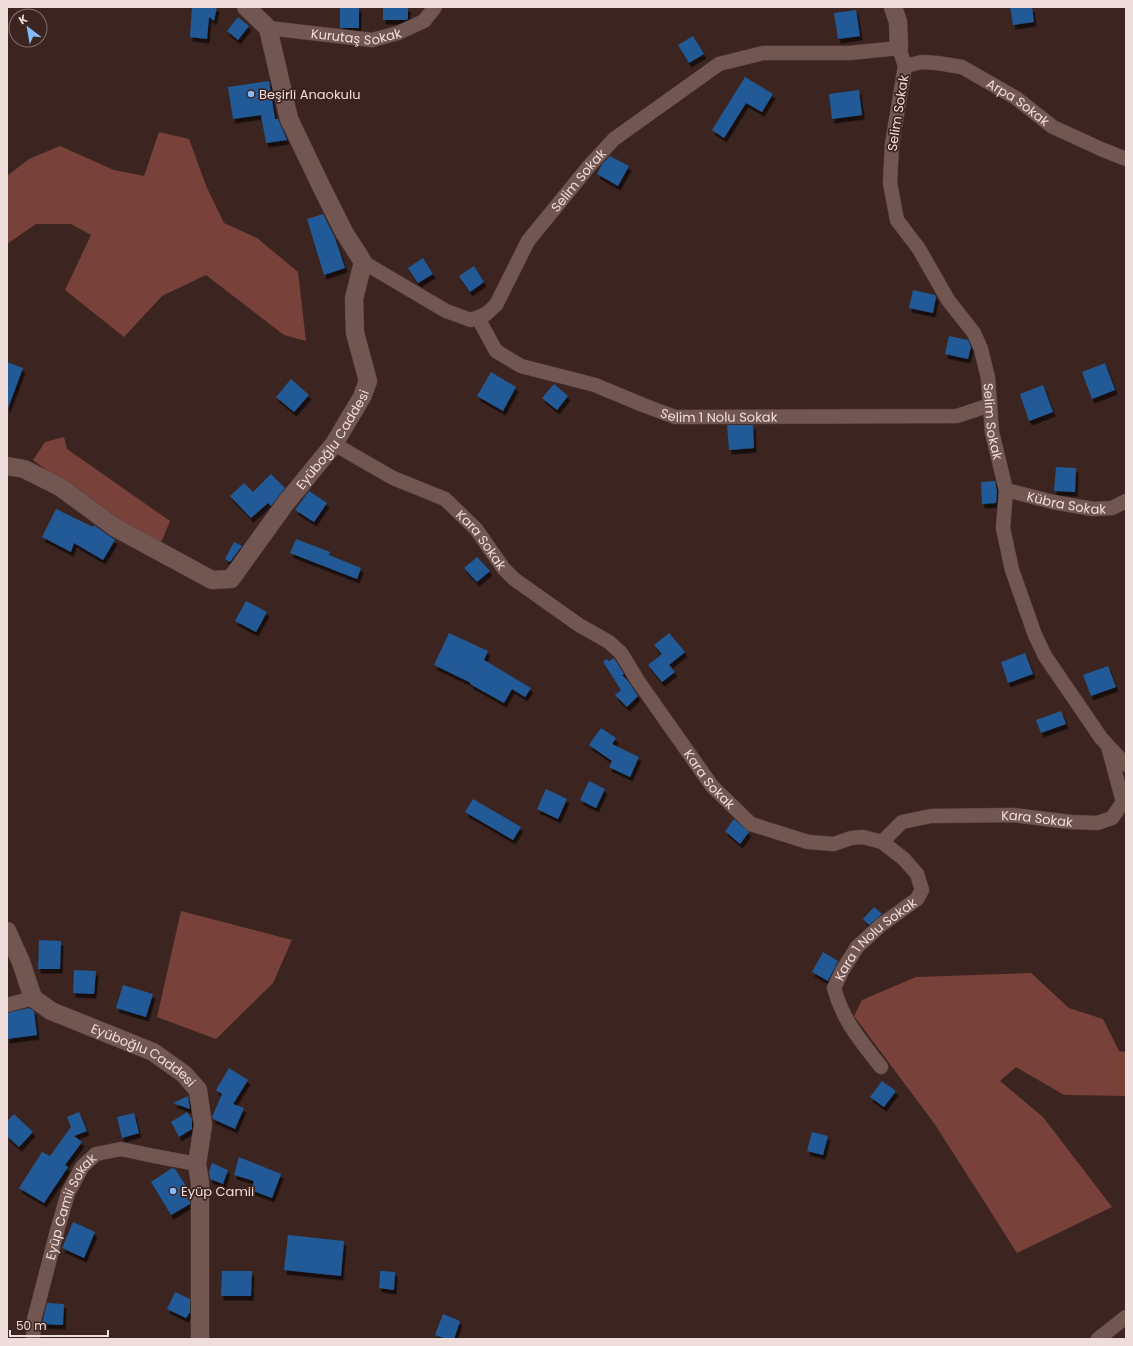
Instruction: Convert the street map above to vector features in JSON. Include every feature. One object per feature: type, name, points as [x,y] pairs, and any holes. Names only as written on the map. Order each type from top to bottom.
[{"type":"street","points":[[246,7],[268,28],[289,119],[344,232],[363,262],[446,311],[471,320],[478,318]]},
{"type":"street","name":"Kurutaş Sokak","points":[[268,28],[372,40],[398,33],[424,21],[435,7]]},
{"type":"street","points":[[893,7],[898,22],[899,48]]},
{"type":"street","name":"Selim Sokak","points":[[478,318],[486,314],[496,305],[528,241],[590,165],[614,139],[718,64],[763,53],[850,53],[899,48],[906,66],[892,144],[890,183],[897,220],[919,249],[948,300],[974,333],[981,349],[988,378],[992,432],[1006,490],[1003,528],[1012,570],[1036,636],[1045,656],[1107,745]]},
{"type":"street","name":"Arpa Sokak","points":[[906,66],[922,62],[962,67],[1016,98],[1053,127],[1126,159]]},
{"type":"street","name":"Eyüboğlu Caddesi","points":[[7,466],[24,469],[60,487],[116,528],[212,580],[231,578],[285,504],[334,444],[362,397],[368,381],[355,333],[354,299],[363,262]]},
{"type":"street","name":"Selim 1 Nolu Sokak","points":[[478,318],[496,351],[522,366],[595,385],[675,417],[956,416],[990,405]]},
{"type":"street","name":"Kara Sokak","points":[[334,444],[393,478],[445,499],[476,529],[504,569],[514,579],[579,625],[608,642],[621,653],[638,680],[712,786],[751,824],[808,842],[834,844],[851,838],[863,837],[882,842],[902,822],[930,816],[1013,815],[1071,822],[1097,823],[1112,818],[1123,802],[1107,745]]},
{"type":"street","name":"Kübra Sokak","points":[[1006,490],[1053,502],[1093,509],[1112,508],[1126,501]]},
{"type":"street","points":[[1107,745],[1126,764]]},
{"type":"street","name":"Kara 1 Nolu Sokak","points":[[881,1067],[849,1025],[837,1000],[834,988],[842,971],[857,947],[881,925],[917,899],[922,890],[917,874],[904,859],[882,842]]},
{"type":"street","points":[[7,931],[21,962],[33,998],[7,1005]]},
{"type":"street","name":"Eyüboğlu Caddesi","points":[[33,998],[51,1011],[152,1052],[184,1074],[198,1090],[203,1125],[197,1164],[200,1183],[200,1339]]},
{"type":"street","name":"Eyüp Camii Sokak","points":[[33,1339],[34,1320],[57,1231],[68,1193],[82,1167],[96,1154],[121,1149],[197,1164]]},
{"type":"street","points":[[1098,1339],[1126,1317]]},
{"type":"shaded area","points":[[159,132],[189,139],[207,188],[224,223],[257,238],[298,272],[306,341],[284,335],[206,275],[162,296],[124,337],[65,290],[91,235],[71,224],[36,224],[7,244],[7,176],[29,159],[60,146],[114,170],[144,176]]},
{"type":"shaded area","points":[[64,437],[67,449],[170,521],[158,550],[117,523],[33,460],[45,442]]},
{"type":"shaded area","points":[[181,911],[292,940],[273,983],[216,1039],[157,1017]]},
{"type":"shaded area","points":[[1031,973],[1069,1008],[1103,1019],[1119,1051],[1126,1052],[1126,1096],[1064,1095],[1016,1067],[1000,1081],[1043,1117],[1112,1207],[1017,1253],[934,1123],[854,1016],[862,1000],[916,977]]},
{"type":"building","points":[[192,7],[217,7],[214,21],[209,17],[207,39],[190,37]]},
{"type":"building","points":[[340,7],[359,7],[359,28],[340,28]]},
{"type":"building","points":[[383,7],[408,7],[408,19],[383,20]]},
{"type":"building","points":[[1010,7],[1032,7],[1034,22],[1013,25]]},
{"type":"building","points":[[856,10],[860,36],[838,39],[834,13]]},
{"type":"building","points":[[238,17],[249,26],[238,40],[227,31]]},
{"type":"building","points":[[693,36],[704,54],[689,63],[678,45]]},
{"type":"building","points":[[745,77],[773,94],[762,112],[746,103],[724,138],[712,130]]},
{"type":"building","points":[[269,81],[275,119],[278,119],[287,140],[266,143],[261,115],[233,119],[228,87]]},
{"type":"building","points":[[859,90],[862,115],[832,119],[829,94]]},
{"type":"building","points":[[610,156],[629,166],[618,186],[597,174],[602,164]]},
{"type":"building","points":[[323,214],[335,238],[345,268],[324,275],[307,219]]},
{"type":"building","points":[[423,258],[433,274],[418,283],[408,268]]},
{"type":"building","points":[[474,266],[484,282],[470,292],[459,276]]},
{"type":"building","points":[[913,290],[935,295],[936,297],[933,313],[909,308]]},
{"type":"building","points":[[949,336],[968,340],[971,347],[968,359],[945,354]]},
{"type":"building","points":[[7,362],[23,368],[8,408],[7,408]]},
{"type":"building","points":[[1105,363],[1115,390],[1092,399],[1082,372]]},
{"type":"building","points":[[491,372],[516,387],[503,411],[477,396]]},
{"type":"building","points":[[291,379],[309,395],[294,412],[276,397]]},
{"type":"building","points":[[554,384],[568,396],[557,410],[542,398]]},
{"type":"building","points":[[1043,385],[1053,412],[1029,421],[1020,394]]},
{"type":"building","points":[[727,425],[753,425],[754,448],[729,450]]},
{"type":"building","points":[[1056,467],[1076,468],[1075,492],[1054,491]]},
{"type":"building","points":[[271,474],[285,488],[271,506],[268,503],[251,518],[230,496],[244,483],[253,492]]},
{"type":"building","points":[[995,481],[997,491],[996,503],[982,504],[981,482]]},
{"type":"building","points":[[309,491],[327,503],[314,522],[295,510]]},
{"type":"building","points":[[56,509],[93,527],[94,525],[115,540],[103,560],[74,543],[71,552],[42,537]]},
{"type":"building","points":[[296,539],[330,552],[329,555],[361,568],[357,579],[290,553]]},
{"type":"building","points":[[234,542],[242,546],[230,562],[225,559]]},
{"type":"building","points":[[477,557],[490,571],[477,582],[464,568]]},
{"type":"building","points":[[246,601],[267,612],[256,632],[235,621]]},
{"type":"building","points":[[449,633],[488,651],[484,660],[531,688],[525,697],[512,689],[504,703],[470,684],[471,683],[434,665]]},
{"type":"building","points":[[669,633],[685,652],[669,665],[675,672],[662,682],[648,665],[662,654],[654,645]]},
{"type":"building","points":[[1025,653],[1033,674],[1008,683],[1001,662]]},
{"type":"building","points":[[614,658],[624,674],[622,675],[638,696],[627,707],[615,695],[621,690],[603,662],[606,659],[609,661]]},
{"type":"building","points":[[1108,666],[1116,687],[1091,696],[1083,675]]},
{"type":"building","points":[[1061,711],[1066,724],[1041,733],[1036,720]]},
{"type":"building","points":[[601,728],[616,738],[612,744],[639,757],[630,777],[609,767],[612,761],[589,745]]},
{"type":"building","points":[[589,781],[605,789],[596,808],[580,800]]},
{"type":"building","points":[[546,789],[567,799],[558,819],[537,809]]},
{"type":"building","points":[[473,799],[521,827],[513,840],[465,812]]},
{"type":"building","points":[[734,819],[749,832],[740,844],[725,831]]},
{"type":"building","points":[[874,907],[882,914],[869,925],[863,919]]},
{"type":"building","points":[[39,940],[61,941],[60,969],[38,969]]},
{"type":"building","points":[[823,952],[838,961],[828,981],[812,972]]},
{"type":"building","points":[[74,970],[96,971],[94,994],[73,993]]},
{"type":"building","points":[[123,985],[153,994],[146,1017],[116,1008]]},
{"type":"building","points":[[29,1008],[34,1011],[37,1035],[7,1039],[7,1013]]},
{"type":"building","points":[[229,1068],[248,1080],[233,1104],[244,1108],[235,1129],[213,1119],[212,1117],[222,1094],[216,1090]]},
{"type":"building","points":[[882,1081],[896,1091],[884,1107],[870,1097]]},
{"type":"building","points":[[188,1096],[190,1109],[173,1103]]},
{"type":"building","points":[[79,1112],[87,1131],[74,1136],[82,1142],[65,1165],[68,1167],[44,1203],[19,1188],[42,1152],[50,1156],[71,1127],[67,1117]]},
{"type":"building","points":[[187,1112],[192,1119],[192,1129],[179,1137],[171,1122]]},
{"type":"building","points":[[134,1113],[139,1133],[122,1138],[117,1117]]},
{"type":"building","points":[[14,1114],[33,1132],[19,1147],[7,1136],[7,1121]]},
{"type":"building","points":[[812,1132],[828,1136],[823,1155],[807,1151]]},
{"type":"building","points":[[239,1157],[281,1174],[272,1198],[251,1190],[254,1181],[234,1175]]},
{"type":"building","points":[[212,1163],[228,1170],[223,1184],[210,1179],[209,1171]]},
{"type":"building","name":"Eyüp Camii","points":[[172,1168],[175,1169],[190,1192],[190,1204],[171,1215],[151,1182]]},
{"type":"building","points":[[73,1222],[95,1232],[84,1258],[62,1248]]},
{"type":"building","points":[[288,1235],[344,1241],[341,1276],[284,1270]]},
{"type":"building","points":[[222,1271],[252,1271],[251,1296],[221,1296]]},
{"type":"building","points":[[380,1271],[395,1272],[394,1290],[379,1288]]},
{"type":"building","points":[[175,1292],[190,1299],[190,1312],[186,1318],[167,1309]]},
{"type":"building","points":[[47,1303],[64,1304],[63,1325],[42,1324]]},
{"type":"building","points":[[443,1314],[460,1321],[454,1339],[446,1339],[435,1335]]},
{"type":"place","name":"Beşirli Anaokulu","points":[[251,94]]},
{"type":"place","name":"Eyüp Camii","points":[[173,1191]]}]
